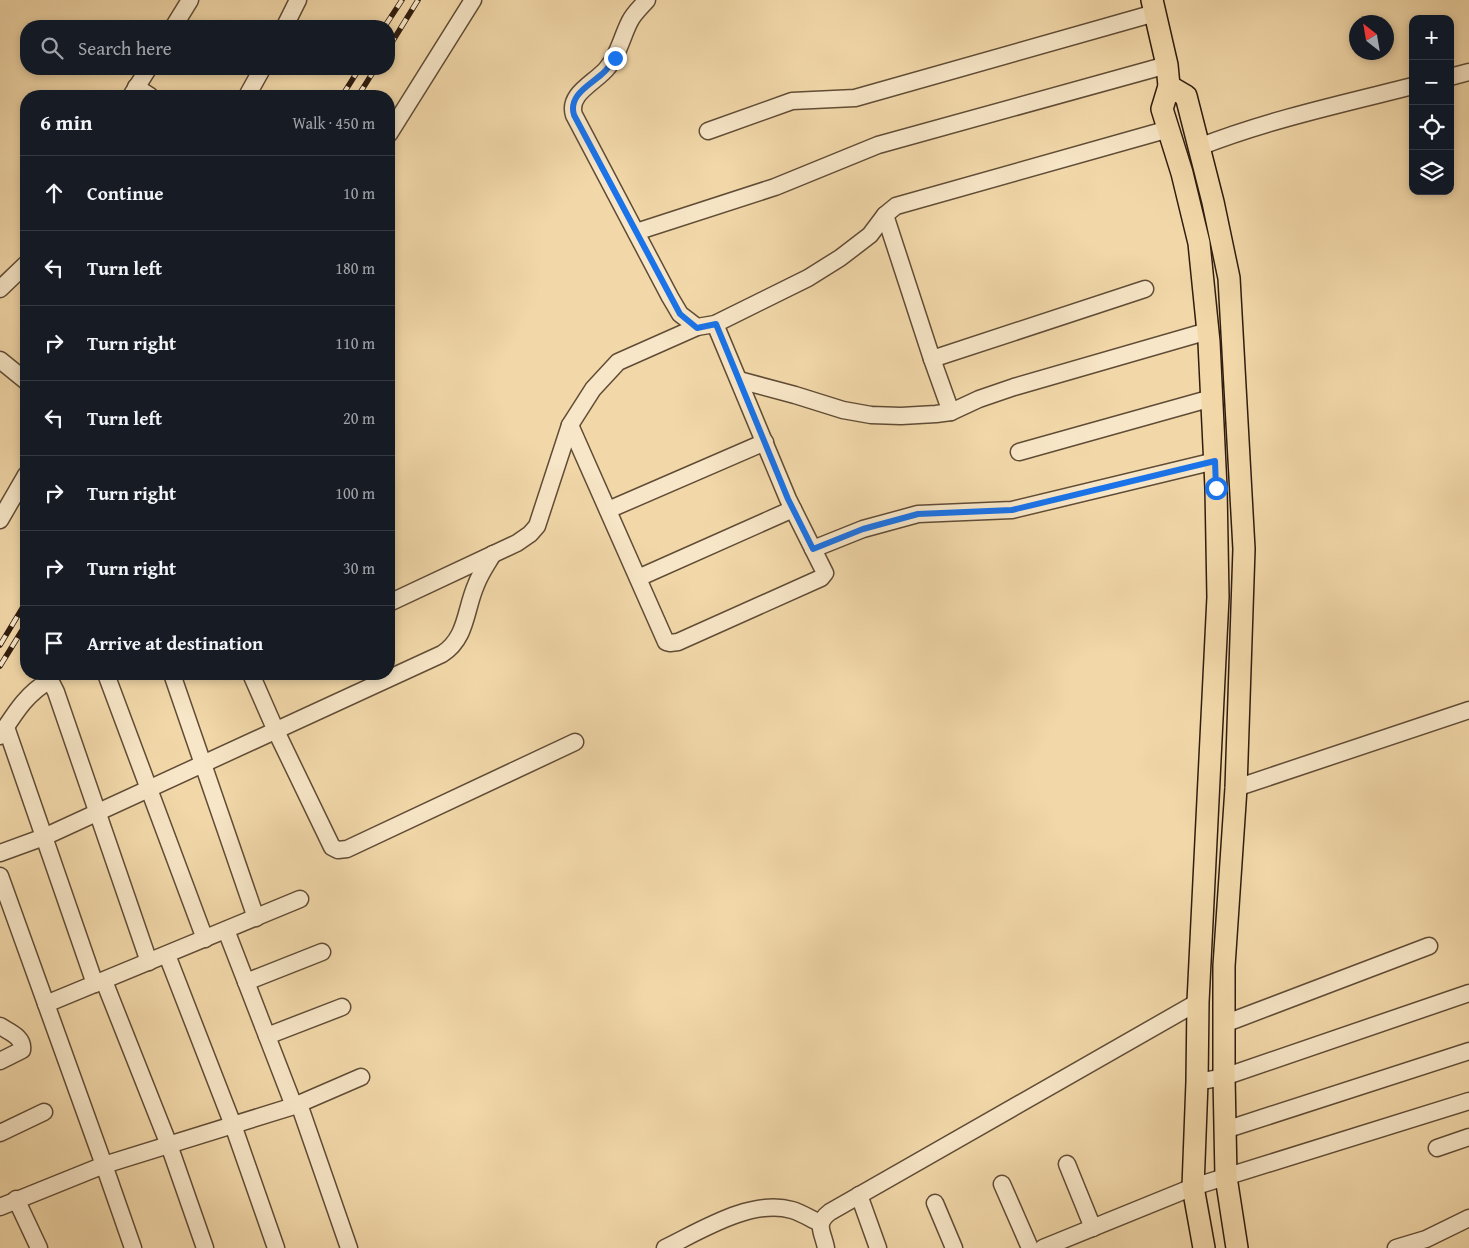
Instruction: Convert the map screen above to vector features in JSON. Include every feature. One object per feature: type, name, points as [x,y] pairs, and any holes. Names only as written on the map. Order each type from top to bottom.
[{"type":"main road","points":[[1154,7],[1167,65],[1169,86],[1162,109],[1182,173],[1199,243],[1208,331],[1215,461],[1218,597],[1198,1002],[1197,1082],[1192,1187],[1204,1248]]},
{"type":"main road","points":[[1169,86],[1186,96],[1213,202],[1229,278],[1235,371],[1244,549],[1236,788],[1224,966],[1224,1078],[1226,1177],[1237,1248]]},
{"type":"street","points":[[178,20],[190,0]]},
{"type":"street","points":[[395,124],[473,0]]},
{"type":"street","points":[[647,0],[630,20],[615,58],[609,67],[580,93],[573,101],[572,108],[578,123],[680,314],[697,328]]},
{"type":"street","points":[[287,20],[291,3]]},
{"type":"street","points":[[708,131],[792,100],[855,98],[1154,7]]},
{"type":"street","points":[[636,232],[775,187],[878,145],[1167,65]]},
{"type":"street","points":[[1454,75],[1469,72]]},
{"type":"street","points":[[135,90],[144,75]]},
{"type":"street","points":[[250,90],[259,75]]},
{"type":"street","points":[[1199,147],[1240,132],[1294,116],[1409,87]]},
{"type":"street","points":[[395,600],[494,554],[530,534],[537,526],[570,425],[593,389],[618,362],[697,328],[716,324],[808,278],[840,258],[870,235],[885,215],[896,206],[1169,129]]},
{"type":"street","points":[[885,215],[932,359],[952,412]]},
{"type":"street","points":[[0,289],[20,270]]},
{"type":"street","points":[[932,359],[1145,290]]},
{"type":"street","points":[[570,425],[666,642],[678,642],[821,578],[825,573],[793,509],[716,324]]},
{"type":"street","points":[[739,380],[795,394],[843,410],[871,415],[901,416],[952,412],[980,399],[1014,387],[1208,331]]},
{"type":"street","points":[[0,360],[20,376]]},
{"type":"street","points":[[1018,452],[1212,398]]},
{"type":"street","points":[[608,510],[765,442]]},
{"type":"street","points":[[813,549],[863,529],[918,514],[1012,510],[1215,461]]},
{"type":"street","points":[[0,520],[20,486]]},
{"type":"street","points":[[638,578],[793,509]]},
{"type":"street","points":[[395,676],[451,648],[463,630],[476,586],[494,554]]},
{"type":"street","points":[[43,680],[20,706],[3,732],[100,982],[169,1145],[204,1248]]},
{"type":"street","points":[[45,680],[56,692],[149,962]]},
{"type":"street","points":[[108,680],[205,939]]},
{"type":"street","points":[[174,680],[256,918]]},
{"type":"street","points":[[254,680],[332,847],[338,850],[346,849],[575,742]]},
{"type":"street","points":[[0,853],[44,837],[386,680]]},
{"type":"street","points":[[1236,788],[1469,710]]},
{"type":"street","points":[[0,876],[132,1248]]},
{"type":"street","points":[[46,1004],[300,899]]},
{"type":"street","points":[[226,930],[296,1105],[349,1248]]},
{"type":"street","points":[[1224,1024],[1428,946]]},
{"type":"street","points":[[246,982],[322,952]]},
{"type":"street","points":[[167,955],[234,1126],[276,1248]]},
{"type":"street","points":[[1197,1082],[1224,1078],[1469,993]]},
{"type":"street","points":[[826,1248],[820,1223],[822,1218],[830,1212],[1198,1002]]},
{"type":"street","points":[[267,1036],[342,1007]]},
{"type":"street","points":[[0,1026],[21,1041],[22,1045],[22,1050],[0,1061]]},
{"type":"street","points":[[1225,1130],[1469,1050]]},
{"type":"street","points":[[0,1207],[104,1165],[234,1126],[296,1105],[361,1076]]},
{"type":"street","points":[[1043,1248],[1192,1187],[1469,1101]]},
{"type":"street","points":[[0,1133],[44,1112]]},
{"type":"street","points":[[1437,1148],[1469,1137]]},
{"type":"street","points":[[1067,1164],[1093,1228]]},
{"type":"street","points":[[1002,1184],[1030,1248]]},
{"type":"street","points":[[859,1195],[878,1248]]},
{"type":"street","points":[[16,1199],[39,1248]]},
{"type":"street","points":[[935,1203],[954,1248]]},
{"type":"street","points":[[665,1248],[728,1217],[756,1209],[772,1207],[793,1210],[820,1223]]},
{"type":"street","points":[[1396,1248],[1426,1239],[1469,1218]]},
{"type":"railway","points":[[389,20],[402,0]]},
{"type":"railway","points":[[395,37],[418,0]]},
{"type":"railway","points":[[346,90],[355,75]]},
{"type":"railway","points":[[362,90],[371,75]]},
{"type":"railway","points":[[0,645],[20,612]]},
{"type":"railway","points":[[0,666],[20,634]]},
{"type":"route","points":[[615,58],[609,67],[573,101],[574,115],[680,314],[697,328],[716,324],[788,499],[813,549],[863,529],[918,514],[964,513],[1026,508],[1215,461],[1216,488]]}]
